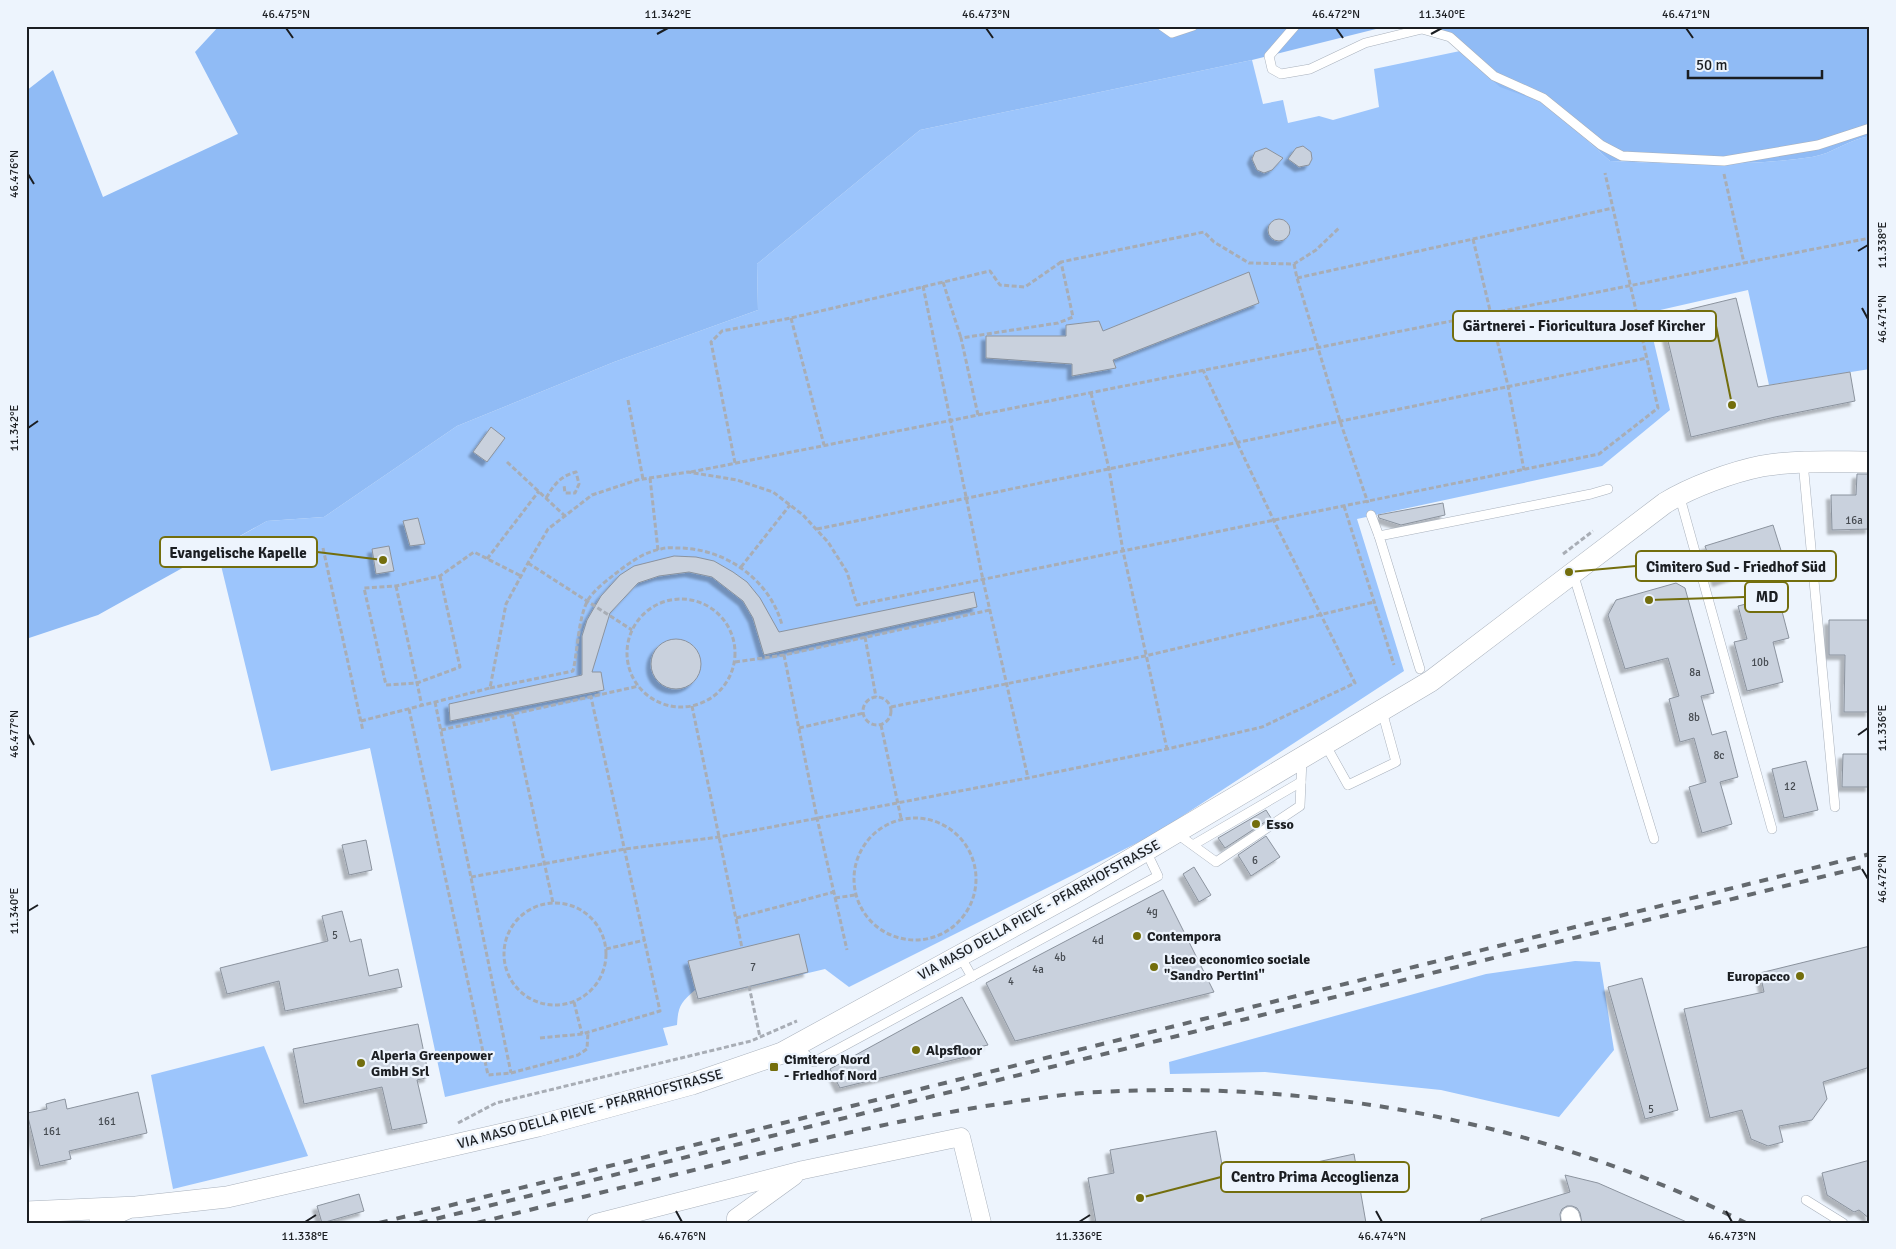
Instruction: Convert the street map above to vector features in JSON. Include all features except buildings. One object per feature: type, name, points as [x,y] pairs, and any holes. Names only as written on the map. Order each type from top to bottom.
[{"type":"street","name":"VIA MASO DELLA PIEVE - PFARRHOFSTRASSE","points":[[26,1212],[136,1207],[227,1197],[538,1126],[692,1084],[782,1053],[1074,893],[1431,681],[1679,494],[1715,480],[1762,466],[1803,462],[1870,462]]},
{"type":"street","points":[[596,1223],[803,1170],[961,1137],[982,1223]]},
{"type":"street","points":[[736,1223],[736,1218],[803,1170]]},
{"type":"street","points":[[98,1223],[136,1207]]},
{"type":"lane","points":[[1162,26],[1172,33],[1193,26]]},
{"type":"lane","points":[[1295,26],[1269,56],[1272,69],[1281,74],[1310,69],[1365,42],[1422,29],[1450,37],[1494,76],[1543,98],[1601,145],[1622,156],[1724,162],[1818,145],[1870,128]]},
{"type":"lane","points":[[1803,462],[1835,807]]},
{"type":"lane","points":[[1379,536],[1608,489]]},
{"type":"lane","points":[[1679,494],[1772,828]]},
{"type":"lane","points":[[1371,516],[1379,536],[1420,669]]},
{"type":"lane","points":[[1573,573],[1654,839]]},
{"type":"lane","points":[[1325,744],[1348,786],[1396,762],[1381,710]]},
{"type":"lane","points":[[1176,832],[1216,862],[1300,806],[1302,758]]},
{"type":"lane","points":[[1193,845],[1301,782]]},
{"type":"lane","points":[[796,1046],[814,1062],[1158,876],[1146,851]]},
{"type":"lane","points":[[960,956],[972,977]]},
{"type":"lane","points":[[1806,1200],[1843,1223]]},
{"type":"path","points":[[688,472],[737,480],[773,492],[804,515],[828,542],[847,572],[857,606],[1599,454],[1658,408],[1606,172]]},
{"type":"path","points":[[1724,172],[1744,263]]},
{"type":"path","points":[[1297,278],[1613,208]]},
{"type":"path","points":[[735,463],[711,342],[722,331],[791,318],[990,271],[1000,285],[1025,287],[1061,262],[1204,232],[1214,242],[1249,262],[1294,264],[1316,250],[1340,227]]},
{"type":"path","points":[[490,688],[506,604],[548,529],[592,495],[643,479],[824,446],[1870,238]]},
{"type":"path","points":[[1473,239],[1508,386],[1524,470]]},
{"type":"path","points":[[961,338],[1058,323],[1073,317],[1061,262]]},
{"type":"path","points":[[1294,264],[1340,421],[1371,516]]},
{"type":"path","points":[[943,282],[961,338],[978,415]]},
{"type":"path","points":[[923,286],[983,580],[1028,778]]},
{"type":"path","points":[[791,318],[824,446]]},
{"type":"path","points":[[817,529],[1647,358]]},
{"type":"path","points":[[471,877],[625,850],[719,837],[1028,778],[1167,749],[1262,727],[1355,683],[1274,521],[1203,370]]},
{"type":"path","points":[[1090,393],[1110,469],[1123,552],[1167,749]]},
{"type":"path","points":[[628,400],[643,479]]},
{"type":"path","points":[[507,462],[565,516]]},
{"type":"path","points":[[546,498],[555,484],[565,475],[576,472],[579,484],[575,493],[564,493],[564,485]]},
{"type":"path","points":[[650,478],[658,550]]},
{"type":"path","points":[[487,559],[539,491]]},
{"type":"path","points":[[741,567],[790,505]]},
{"type":"path","points":[[1344,506],[1394,666]]},
{"type":"path","points":[[1560,556],[1599,527]]},
{"type":"path","points":[[323,548],[363,731]]},
{"type":"path","points":[[361,721],[490,688],[573,670],[579,631],[588,601],[596,591],[627,565],[644,554],[658,550],[688,548],[698,550],[726,558],[741,567],[764,590],[780,617],[782,625]]},
{"type":"path","points":[[440,576],[460,667],[417,683],[386,685],[364,588],[396,586],[440,576],[474,552],[521,576]]},
{"type":"path","points":[[528,563],[632,630]]},
{"type":"path","points":[[396,586],[422,706]]},
{"type":"path","points":[[672,599],[689,599],[705,604],[719,614],[730,628],[735,644],[735,662],[730,677],[720,690],[707,700],[692,706],[677,707],[663,703],[650,696],[639,686],[631,673],[628,659],[628,644],[632,630],[642,616],[656,605],[672,599]]},
{"type":"path","points":[[891,707],[1007,682],[1145,656],[1374,602]]},
{"type":"path","points":[[735,662],[784,655],[990,610]]},
{"type":"path","points":[[864,637],[876,697]]},
{"type":"path","points":[[784,655],[817,818],[847,950]]},
{"type":"path","points":[[441,730],[639,686]]},
{"type":"path","points":[[540,1038],[582,1034],[660,1011],[591,697]]},
{"type":"path","points":[[876,697],[885,700],[891,707],[892,711],[888,720],[881,725],[868,722],[864,713],[865,704],[876,697]]},
{"type":"path","points":[[435,702],[510,1073]]},
{"type":"path","points":[[692,706],[742,948]]},
{"type":"path","points":[[409,709],[488,1075],[510,1073],[578,1055],[587,1048],[588,1032]]},
{"type":"path","points":[[799,728],[864,713]]},
{"type":"path","points":[[512,714],[554,903]]},
{"type":"path","points":[[881,725],[902,818]]},
{"type":"path","points":[[902,818],[922,818],[941,823],[957,834],[969,850],[976,870],[975,891],[968,910],[955,926],[938,936],[917,941],[897,938],[878,929],[864,914],[855,895],[853,875],[858,856],[868,838],[883,826],[902,818]]},
{"type":"path","points":[[736,918],[834,892]]},
{"type":"path","points":[[835,898],[855,895]]},
{"type":"path","points":[[554,903],[568,905],[582,911],[594,921],[602,934],[606,949],[605,965],[599,980],[588,993],[574,1002],[558,1005],[542,1003],[528,997],[516,986],[508,972],[504,956],[506,940],[513,926],[524,914],[538,906],[554,903]]},
{"type":"path","points":[[606,949],[645,940]]},
{"type":"path","points":[[749,986],[760,1037]]},
{"type":"path","points":[[574,1002],[582,1034]]},
{"type":"path","points":[[457,1124],[496,1103],[742,1044],[800,1019]]},
{"type":"shaded area","points":[[219,26],[1388,26],[1252,60],[920,130],[757,264],[758,310],[614,362],[457,426],[324,517],[267,521],[98,615],[26,639],[26,91],[53,70],[103,197],[238,134],[195,52]]},
{"type":"shaded area","points":[[1438,26],[1870,26],[1870,136],[1855,140],[1827,153],[1787,160],[1711,164],[1610,161],[1547,104],[1500,87],[1460,51]]},
{"type":"shaded area","points":[[1460,51],[1547,104],[1610,161],[1711,164],[1787,160],[1827,153],[1855,140],[1870,136],[1870,369],[1769,385],[1748,290],[1647,313],[1670,410],[1602,466],[1357,519],[1404,671],[1155,834],[849,987],[825,969],[698,999],[695,990],[681,1005],[677,1025],[663,1028],[668,1045],[445,1097],[370,748],[271,771],[217,549],[267,521],[324,517],[457,426],[614,362],[758,310],[757,264],[920,130],[1252,60],[1263,104],[1283,100],[1288,123],[1319,116],[1333,120],[1379,107],[1374,69]]},
{"type":"shaded area","points":[[1575,961],[1600,962],[1614,1050],[1559,1117],[1441,1090],[1265,1072],[1170,1074],[1169,1062],[1486,974]]},
{"type":"shaded area","points":[[264,1046],[308,1156],[173,1189],[151,1075]]},
{"type":"railway","points":[[379,1223],[1870,854]]},
{"type":"railway","points":[[419,1223],[1870,865]]},
{"type":"railway","points":[[477,1223],[808,1142],[949,1112],[1079,1093],[1183,1090],[1266,1093],[1349,1102],[1431,1115],[1512,1134],[1592,1159],[1670,1188],[1746,1223]]},
{"type":"place","name":"Gärtnerei - Fioricultura Josef Kircher","points":[[1732,405]]},
{"type":"place","name":"Evangelische Kapelle","points":[[383,560]]},
{"type":"place","name":"Cimitero Sud - Friedhof Süd","points":[[1569,572]]},
{"type":"place","name":"MD","points":[[1649,600]]},
{"type":"place","name":"Esso","points":[[1256,824]]},
{"type":"place","name":"Contempora","points":[[1137,936]]},
{"type":"place","name":"Liceo economico sociale \"Sandro Pertini\"","points":[[1154,967]]},
{"type":"place","name":"Europacco","points":[[1800,976]]},
{"type":"place","name":"Alpsfloor","points":[[916,1050]]},
{"type":"place","name":"Alperia Greenpower GmbH Srl","points":[[361,1063]]},
{"type":"place","name":"Cimitero Nord - Friedhof Nord","points":[[774,1067]]},
{"type":"place","name":"Centro Prima Accoglienza","points":[[1140,1198]]}]
